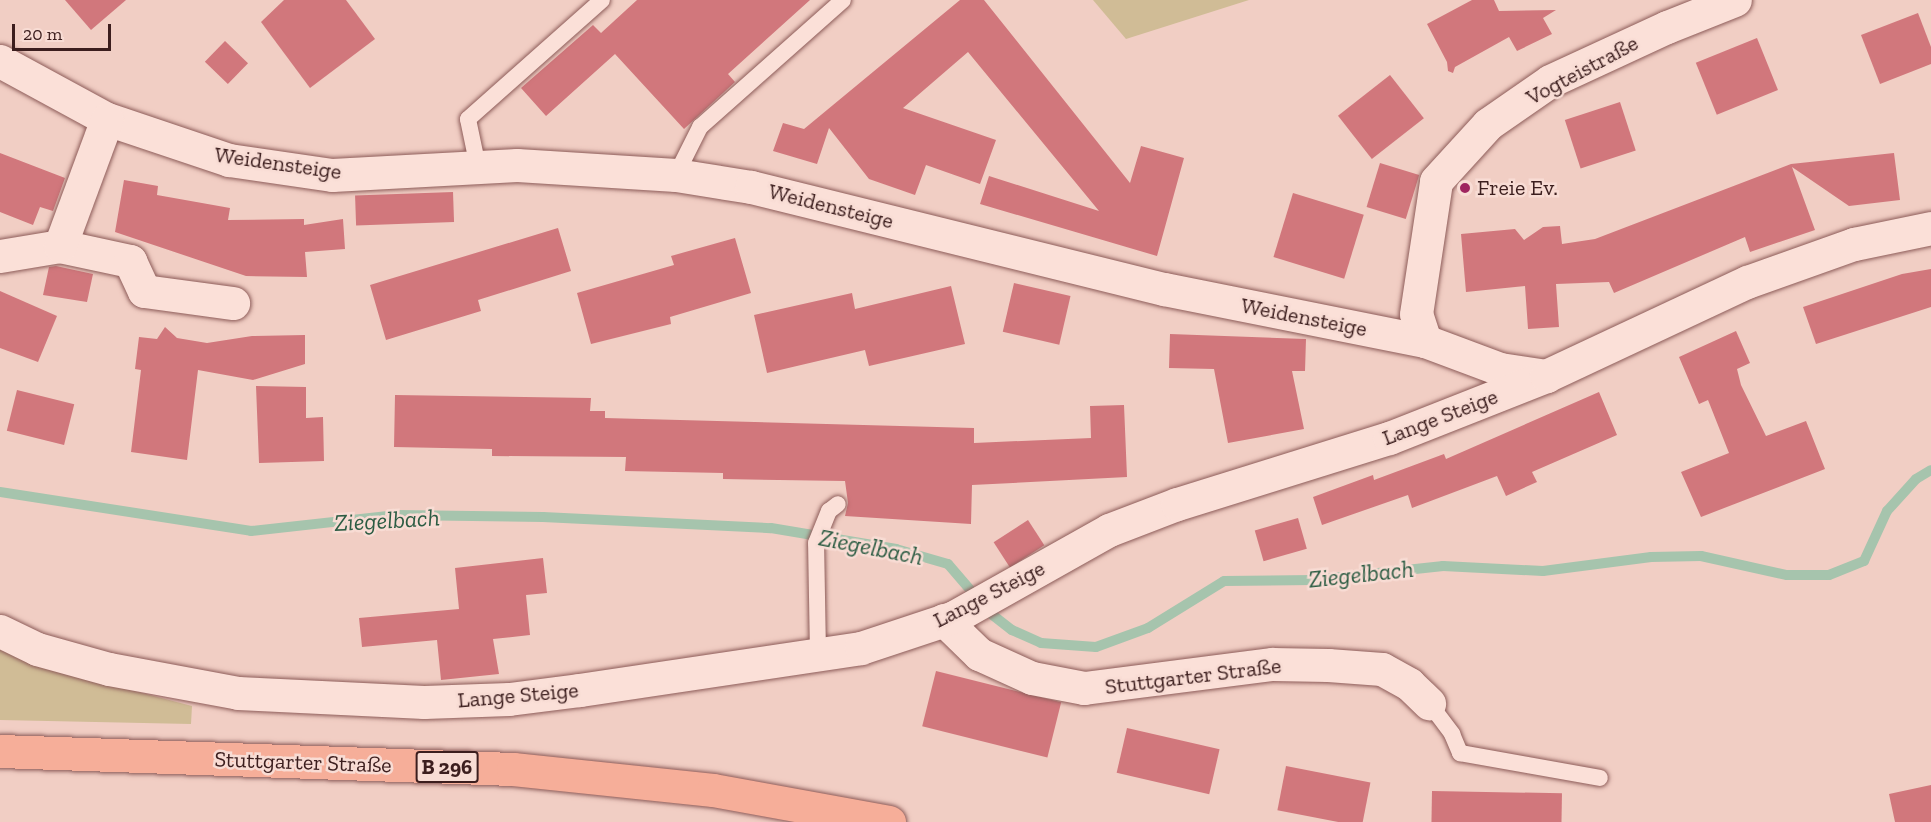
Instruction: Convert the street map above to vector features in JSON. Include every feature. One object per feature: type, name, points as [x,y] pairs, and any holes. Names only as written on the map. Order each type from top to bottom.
[{"type":"main road","name":"Stuttgarter Straße","points":[[0,751],[513,769],[713,790],[889,822]]},
{"type":"street","name":"Vogteistraße","points":[[1425,341],[1416,314],[1436,181],[1488,124],[1550,81],[1667,27],[1735,0]]},
{"type":"street","name":"Weidensteige","points":[[0,61],[107,120],[230,160],[332,175],[517,165],[676,175],[752,187],[1164,289],[1425,341],[1500,369],[1546,376]]},
{"type":"street","points":[[60,246],[107,120]]},
{"type":"street","name":"Lange Steige","points":[[0,631],[37,648],[109,669],[238,693],[424,702],[532,696],[861,648],[949,619],[1119,526],[1177,504],[1389,438],[1546,376],[1747,282],[1854,244],[1931,228]]},
{"type":"street","points":[[0,256],[60,246],[130,261],[144,291],[233,303]]},
{"type":"street","name":"Stuttgarter Straße","points":[[949,619],[979,654],[1032,678],[1084,688],[1272,664],[1328,665],[1382,669],[1409,684],[1429,703]]},
{"type":"lane","points":[[478,167],[468,119],[602,0]]},
{"type":"lane","points":[[676,175],[700,127],[843,0]]},
{"type":"lane","points":[[818,654],[818,535],[829,511],[838,504]]},
{"type":"lane","name":"Stuttgarter Straße","points":[[1429,703],[1452,734],[1460,753],[1600,778]]},
{"type":"shaded area","points":[[1093,0],[1249,0],[1126,39]]},
{"type":"shaded area","points":[[0,646],[70,674],[192,706],[191,724],[0,720]]},
{"type":"building","points":[[65,0],[126,0],[91,30]]},
{"type":"building","points":[[284,0],[346,0],[375,39],[310,88],[261,22]]},
{"type":"building","points":[[637,0],[810,0],[728,74],[735,82],[684,129],[615,54],[546,116],[521,88],[593,25],[601,33]]},
{"type":"building","points":[[960,0],[984,0],[1130,183],[1141,146],[1184,158],[1157,256],[980,204],[989,176],[1099,211],[968,52],[903,108],[996,140],[980,184],[926,165],[915,195],[869,179],[829,128],[817,164],[773,151],[783,123],[804,129]]},
{"type":"building","points":[[1472,0],[1494,0],[1499,11],[1556,10],[1543,18],[1552,34],[1517,51],[1509,37],[1455,67],[1453,73],[1448,71],[1447,62],[1427,24]]},
{"type":"building","points":[[1918,13],[1931,47],[1931,64],[1880,84],[1861,35]]},
{"type":"building","points":[[1757,38],[1778,90],[1717,115],[1696,63]]},
{"type":"building","points":[[225,41],[248,63],[228,84],[205,62]]},
{"type":"building","points":[[1390,75],[1424,118],[1372,159],[1338,116]]},
{"type":"building","points":[[1620,102],[1636,151],[1581,168],[1565,120]]},
{"type":"building","points":[[0,153],[65,178],[53,211],[40,207],[33,225],[0,212]]},
{"type":"building","points":[[1894,153],[1900,200],[1849,206],[1792,167],[1815,230],[1750,252],[1745,237],[1614,293],[1609,282],[1556,284],[1559,327],[1528,329],[1525,286],[1466,292],[1461,234],[1515,229],[1524,240],[1543,227],[1560,226],[1562,244],[1595,239],[1791,164]]},
{"type":"building","points":[[1380,163],[1419,175],[1406,219],[1367,207]]},
{"type":"building","points":[[124,180],[158,186],[157,195],[230,208],[228,220],[304,219],[304,225],[343,219],[345,249],[305,252],[307,277],[246,276],[115,232]]},
{"type":"building","points":[[453,192],[454,222],[356,225],[355,195]]},
{"type":"building","points":[[1293,193],[1364,215],[1344,279],[1273,257]]},
{"type":"building","points":[[558,228],[571,271],[478,300],[481,311],[386,340],[370,285]]},
{"type":"building","points":[[735,238],[751,293],[670,317],[671,324],[591,344],[577,293],[674,265],[671,256]]},
{"type":"building","points":[[56,266],[93,274],[87,302],[43,295],[49,267]]},
{"type":"building","points":[[1931,269],[1931,307],[1816,344],[1803,307],[1902,274]]},
{"type":"building","points":[[1014,283],[1071,296],[1059,345],[1003,332]]},
{"type":"building","points":[[951,286],[965,344],[869,366],[865,350],[767,373],[754,315],[852,293],[855,309]]},
{"type":"building","points":[[0,291],[57,316],[38,362],[0,348]]},
{"type":"building","points":[[165,327],[177,338],[207,343],[252,336],[305,335],[305,364],[253,380],[198,370],[187,460],[131,452],[141,370],[135,369],[139,337],[157,339]]},
{"type":"building","points":[[1736,331],[1750,363],[1737,369],[1741,385],[1766,436],[1806,421],[1825,469],[1701,517],[1681,472],[1729,453],[1708,400],[1699,404],[1679,357]]},
{"type":"building","points":[[1170,334],[1306,339],[1305,371],[1292,371],[1304,429],[1228,443],[1214,369],[1169,368]]},
{"type":"building","points":[[256,386],[306,387],[306,418],[323,417],[324,461],[259,463]]},
{"type":"building","points":[[17,390],[74,404],[64,445],[7,431]]},
{"type":"building","points":[[1599,392],[1617,435],[1532,472],[1537,482],[1506,496],[1497,476],[1412,508],[1408,495],[1322,525],[1313,497],[1373,475],[1374,480],[1444,454],[1446,459]]},
{"type":"building","points":[[395,395],[591,398],[590,411],[605,411],[605,418],[974,428],[974,443],[1091,438],[1090,406],[1124,405],[1127,477],[972,485],[971,524],[845,516],[848,503],[845,481],[723,479],[723,473],[625,471],[626,457],[492,456],[492,449],[394,447]]},
{"type":"building","points":[[1298,518],[1307,549],[1264,561],[1255,530]]},
{"type":"building","points":[[1028,520],[1044,545],[1010,567],[994,542]]},
{"type":"building","points":[[543,558],[547,593],[526,595],[530,635],[493,639],[499,674],[441,680],[437,640],[362,647],[359,618],[459,609],[455,568]]},
{"type":"building","points":[[936,671],[1061,702],[1047,758],[922,726]]},
{"type":"building","points":[[1127,728],[1220,749],[1209,794],[1117,773]]},
{"type":"building","points":[[1286,766],[1370,782],[1363,822],[1338,822],[1277,810]]},
{"type":"building","points":[[1931,785],[1931,822],[1895,822],[1889,794]]},
{"type":"building","points":[[1432,791],[1562,793],[1561,822],[1431,822]]},
{"type":"waterway","name":"Ziegelbach","points":[[0,492],[251,531],[397,515],[543,517],[771,528],[896,549],[948,564],[990,613],[1012,630],[1041,643],[1096,647],[1148,628],[1224,581],[1313,580],[1443,566],[1543,571],[1651,557],[1701,556],[1787,575],[1829,575],[1864,561],[1887,511],[1916,479],[1931,470]]},
{"type":"place","name":"Freie Ev.","points":[[1465,188]]}]
